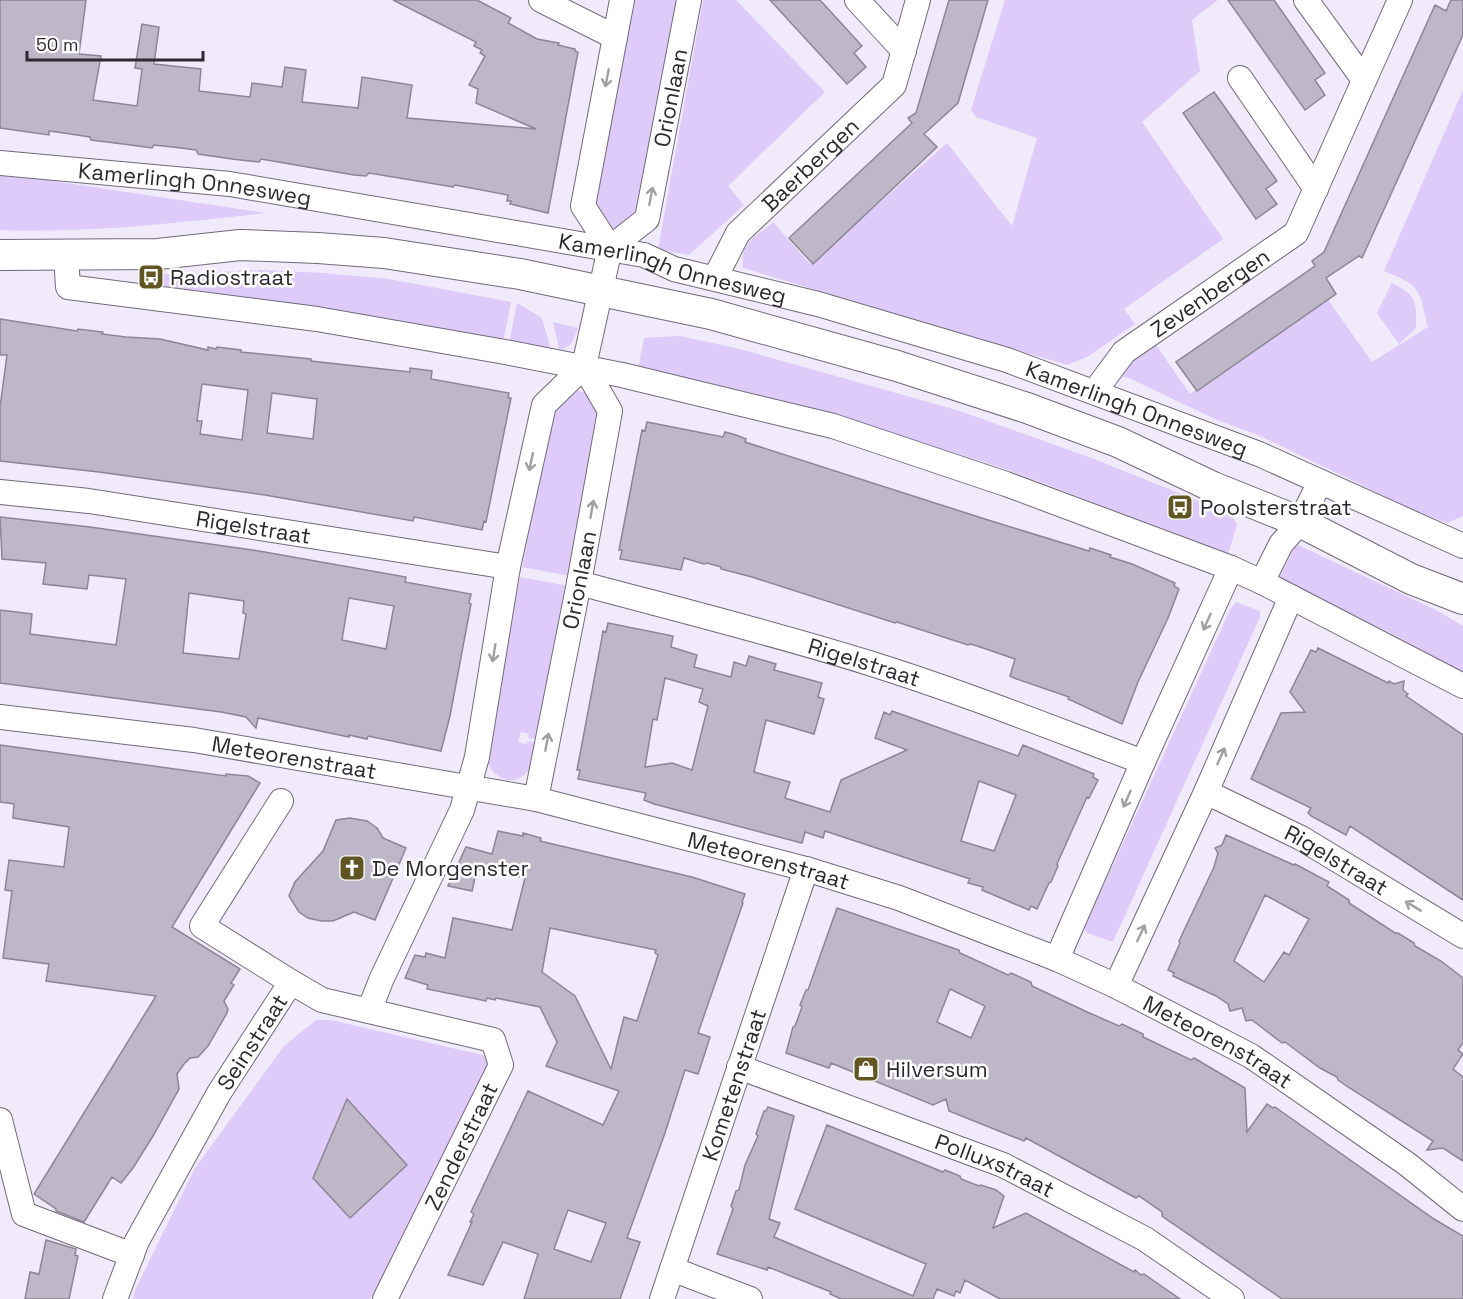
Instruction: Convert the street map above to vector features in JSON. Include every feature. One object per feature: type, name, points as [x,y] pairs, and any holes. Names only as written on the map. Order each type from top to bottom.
[{"type":"main road","name":"Kamerlingh Onnesweg","points":[[0,255],[158,254],[240,245],[318,248],[395,255],[520,274],[711,314],[897,366],[1027,408],[1119,442],[1222,468],[1310,503],[1419,564],[1461,598]]},
{"type":"street","points":[[541,0],[615,37]]},
{"type":"street","points":[[369,1011],[382,978],[462,810],[477,757],[508,567],[544,405],[584,366],[610,248],[583,206],[622,0]]},
{"type":"street","name":"Orionlaan","points":[[610,248],[647,219],[689,0]]},
{"type":"street","points":[[857,0],[904,51]]},
{"type":"street","name":"Baerbergen","points":[[715,279],[738,233],[894,85],[918,0]]},
{"type":"street","points":[[1306,0],[1365,81]]},
{"type":"street","name":"Zevenbergen","points":[[1095,392],[1124,352],[1296,232],[1400,0]]},
{"type":"street","points":[[1240,78],[1316,189]]},
{"type":"street","name":"Kamerlingh Onnesweg","points":[[0,163],[230,184],[644,255],[674,269],[818,304],[1007,360],[1259,454],[1310,503],[1461,542]]},
{"type":"street","points":[[66,255],[68,287],[317,319],[584,366],[833,426],[1006,484],[1231,568],[1463,686]]},
{"type":"street","name":"Orionlaan","points":[[536,799],[579,584],[610,411],[584,366]]},
{"type":"street","name":"Rigelstraat","points":[[0,492],[89,501],[508,567]]},
{"type":"street","points":[[1262,582],[1281,544],[1310,503]]},
{"type":"street","points":[[1057,959],[1231,568]]},
{"type":"street","name":"Rigelstraat","points":[[579,584],[708,617],[869,663],[985,702],[1143,762]]},
{"type":"street","points":[[1116,986],[1206,792],[1290,597]]},
{"type":"street","name":"Meteorenstraat","points":[[0,717],[194,740],[536,799],[806,869],[899,898],[1057,959],[1116,986],[1251,1056],[1407,1164],[1463,1209]]},
{"type":"street","name":"Rigelstraat","points":[[1206,792],[1301,838],[1463,936]]},
{"type":"street","points":[[281,801],[202,926],[291,982]]},
{"type":"street","name":"Kometenstraat","points":[[662,1299],[806,869]]},
{"type":"street","name":"Seinstraat","points":[[115,1299],[137,1241],[219,1092],[291,982],[322,1000],[369,1011]]},
{"type":"street","name":"Zenderstraat","points":[[369,1011],[493,1040],[501,1065],[385,1299]]},
{"type":"street","name":"Polluxstraat","points":[[739,1067],[1003,1166],[1146,1239],[1232,1299]]},
{"type":"street","points":[[0,1120],[24,1214],[132,1255]]},
{"type":"street","points":[[672,1269],[750,1299]]},
{"type":"shaded area","points":[[631,0],[681,0],[639,215],[617,232],[598,223],[592,204]]},
{"type":"shaded area","points":[[703,0],[736,0],[825,92],[728,186],[744,205],[689,255],[658,249]]},
{"type":"shaded area","points":[[1005,0],[1218,0],[1192,20],[1200,71],[1142,122],[1223,239],[1124,309],[1135,324],[1087,357],[1067,365],[743,268],[742,259],[746,246],[773,222],[810,264],[947,143],[1012,226],[1037,138],[976,117],[971,110]]},
{"type":"shaded area","points":[[1463,90],[1463,516],[1447,523],[1415,511],[1260,436],[1215,419],[1123,377],[1127,366],[1156,345],[1190,394],[1326,297],[1372,362],[1428,327],[1417,290],[1406,281],[1384,271]]},
{"type":"shaded area","points":[[0,173],[266,213],[100,229],[0,230]]},
{"type":"shaded area","points":[[260,270],[389,279],[511,302],[503,343],[149,289],[148,275]]},
{"type":"shaded area","points":[[1392,283],[1406,291],[1413,300],[1416,312],[1416,328],[1399,344],[1377,313]]},
{"type":"shaded area","points":[[517,303],[542,318],[551,350],[509,344]]},
{"type":"shaded area","points":[[553,322],[578,328],[572,343],[562,350],[559,349]]},
{"type":"shaded area","points":[[680,336],[740,349],[960,411],[1094,459],[1231,514],[1237,525],[1227,558],[1080,497],[990,464],[858,426],[638,370],[644,338]]},
{"type":"shaded area","points":[[573,390],[589,393],[599,406],[570,576],[522,567],[553,408]]},
{"type":"shaded area","points":[[1296,544],[1436,610],[1463,626],[1463,672],[1279,578]]},
{"type":"shaded area","points":[[520,577],[568,586],[539,739],[528,738],[529,734],[521,732],[518,742],[538,743],[534,760],[523,776],[509,780],[496,774],[487,761],[486,753]]},
{"type":"shaded area","points":[[1236,602],[1260,611],[1260,617],[1113,942],[1087,933],[1084,928],[1231,608]]},
{"type":"shaded area","points":[[316,1020],[331,1020],[491,1057],[389,1281],[369,1299],[133,1299],[136,1288],[195,1168],[284,1046]]},
{"type":"building","points":[[0,0],[86,0],[79,54],[101,56],[93,100],[137,106],[142,69],[135,68],[142,24],[159,27],[154,64],[201,69],[199,91],[250,97],[252,83],[282,87],[285,67],[306,70],[302,102],[358,108],[362,77],[412,85],[407,118],[536,129],[476,103],[478,89],[469,85],[485,56],[480,53],[482,50],[474,46],[476,42],[393,0],[477,0],[511,18],[508,23],[537,39],[559,43],[558,45],[575,49],[578,52],[548,213],[510,204],[511,201],[507,201],[508,195],[455,185],[453,187],[369,173],[366,176],[354,175],[261,159],[259,162],[232,159],[198,154],[196,150],[154,145],[152,148],[91,140],[90,137],[57,132],[49,131],[49,135],[0,128]]},
{"type":"building","points":[[770,0],[820,0],[862,46],[854,53],[866,67],[847,84]]},
{"type":"building","points":[[949,0],[988,0],[958,103],[924,134],[937,147],[813,264],[789,238],[912,123],[908,118],[916,113]]},
{"type":"building","points":[[1228,0],[1274,0],[1325,73],[1315,80],[1325,95],[1305,110]]},
{"type":"building","points":[[1451,0],[1463,0],[1463,35],[1362,258],[1359,256],[1326,278],[1336,294],[1197,391],[1176,362],[1315,266],[1312,261],[1324,252],[1435,5],[1446,11]]},
{"type":"building","points":[[1214,92],[1277,181],[1266,189],[1277,204],[1256,219],[1183,113]]},
{"type":"building","points":[[0,319],[77,331],[78,329],[126,337],[160,339],[208,350],[208,347],[216,349],[217,347],[241,350],[241,352],[311,359],[311,361],[410,372],[410,368],[432,371],[431,379],[509,393],[508,398],[511,398],[486,522],[484,521],[482,530],[414,517],[413,521],[265,495],[0,461],[0,407],[7,355],[0,355]],"holes":[[[202,384],[248,390],[242,440],[200,434],[202,421],[197,421]],[[272,393],[317,399],[313,439],[267,433]]]},
{"type":"building","points":[[647,422],[723,437],[725,432],[736,435],[746,439],[745,442],[988,520],[1089,551],[1090,548],[1111,555],[1110,557],[1175,583],[1174,586],[1179,589],[1122,724],[1068,699],[1069,697],[1010,676],[1015,659],[971,644],[895,623],[707,563],[684,558],[681,570],[620,559],[622,550],[619,550],[642,430],[645,431]]},
{"type":"building","points":[[0,517],[259,551],[406,577],[405,582],[471,594],[450,716],[441,751],[368,736],[367,739],[349,735],[349,737],[258,718],[256,728],[246,717],[221,712],[0,683],[0,610],[32,614],[30,634],[116,645],[126,579],[89,575],[87,589],[43,584],[46,563],[2,559]],"holes":[[[189,593],[244,601],[243,613],[246,614],[239,659],[183,653]],[[349,598],[394,606],[386,649],[342,640]]]},
{"type":"building","points":[[608,623],[673,636],[671,647],[697,655],[694,667],[731,677],[734,662],[746,666],[749,656],[776,664],[774,670],[822,683],[818,697],[824,699],[814,734],[766,720],[754,772],[790,782],[785,798],[830,812],[841,780],[907,750],[875,738],[884,712],[890,715],[892,711],[1018,756],[1023,745],[1094,774],[1093,777],[1098,780],[1089,798],[1087,797],[1037,909],[1031,906],[1029,910],[982,890],[983,887],[968,883],[970,879],[825,831],[823,838],[805,832],[802,843],[654,804],[644,800],[646,793],[578,779],[580,770],[577,770],[603,631],[606,632]],"holes":[[[665,678],[703,689],[699,702],[708,706],[692,770],[672,763],[645,767],[653,719],[657,720]],[[979,781],[1016,795],[994,851],[961,841]]]},
{"type":"building","points":[[1318,648],[1388,683],[1389,681],[1394,684],[1404,681],[1403,690],[1408,694],[1406,696],[1463,735],[1463,900],[1350,826],[1346,835],[1311,816],[1308,813],[1311,808],[1251,779],[1281,713],[1305,712],[1290,692],[1311,650],[1316,652]]},
{"type":"building","points":[[0,745],[226,776],[226,774],[248,776],[260,783],[172,927],[240,969],[224,1001],[228,1009],[227,1013],[208,1046],[198,1057],[190,1058],[177,1074],[179,1089],[133,1168],[121,1183],[112,1177],[84,1222],[56,1211],[34,1194],[156,996],[46,981],[49,964],[3,958],[12,891],[5,890],[9,860],[64,867],[69,827],[13,818],[14,804],[0,802]]},
{"type":"building","name":"De Morgenster","points":[[350,818],[367,821],[377,828],[383,838],[406,848],[375,920],[354,912],[333,921],[308,918],[299,912],[289,896],[295,882],[323,851],[336,820]]},
{"type":"building","points":[[498,831],[523,836],[523,833],[541,838],[540,841],[692,877],[745,894],[698,1033],[710,1037],[698,1074],[685,1070],[627,1238],[640,1242],[620,1299],[524,1299],[538,1254],[503,1242],[483,1285],[448,1275],[472,1222],[470,1222],[474,1214],[471,1212],[528,1091],[603,1125],[619,1091],[546,1066],[557,1042],[540,1007],[496,998],[495,1000],[487,998],[486,1001],[427,989],[428,985],[405,978],[415,955],[425,957],[426,953],[445,958],[453,918],[512,930],[525,878],[477,869],[472,891],[448,886],[466,847],[492,854]],"holes":[[[550,928],[656,950],[655,953],[658,955],[637,1021],[624,1017],[611,1069],[575,996],[542,972]],[[568,1210],[606,1223],[591,1262],[554,1249]]]},
{"type":"building","points":[[1226,835],[1295,864],[1329,882],[1327,886],[1349,900],[1349,903],[1414,943],[1415,946],[1441,961],[1463,978],[1463,1043],[1458,1050],[1463,1054],[1453,1069],[1463,1077],[1463,1161],[1443,1148],[1427,1150],[1433,1141],[1348,1087],[1285,1042],[1282,1043],[1252,1020],[1246,1021],[1242,1008],[1230,1011],[1228,1004],[1216,996],[1173,976],[1174,973],[1168,970],[1214,867],[1218,853],[1215,848],[1222,845]],"holes":[[[1265,895],[1309,919],[1289,955],[1284,952],[1264,982],[1234,961]]]},
{"type":"building","points":[[837,908],[959,950],[960,953],[1008,975],[1011,973],[1031,982],[1032,986],[1085,1011],[1119,1026],[1122,1024],[1143,1034],[1143,1037],[1191,1060],[1194,1058],[1245,1088],[1247,1132],[1267,1104],[1275,1107],[1434,1219],[1463,1236],[1463,1299],[1282,1299],[1162,1216],[1162,1212],[1139,1196],[1136,1198],[1026,1138],[1024,1141],[949,1111],[946,1099],[933,1105],[831,1063],[829,1068],[786,1053],[793,1027],[802,1007],[800,1005],[808,990]],"holes":[[[950,989],[985,1006],[971,1038],[937,1022]]]},
{"type":"building","points":[[347,1099],[407,1165],[350,1218],[313,1178]]},
{"type":"building","points":[[768,1107],[794,1116],[769,1219],[780,1223],[774,1237],[913,1296],[926,1264],[795,1209],[827,1125],[943,1172],[945,1170],[960,1176],[961,1179],[979,1186],[996,1190],[1004,1196],[993,1228],[1026,1213],[1134,1272],[1135,1270],[1141,1275],[1144,1274],[1180,1299],[1000,1299],[965,1280],[960,1293],[956,1291],[954,1296],[937,1289],[933,1299],[841,1299],[830,1294],[831,1292],[768,1267],[767,1270],[717,1254],[745,1165],[758,1136],[756,1134],[764,1111]]},
{"type":"building","points":[[46,1240],[76,1249],[75,1255],[78,1256],[69,1299],[25,1299],[30,1272],[39,1274]]},
{"type":"place","name":"Radiostraat","points":[[151,277]]},
{"type":"place","name":"Poolsterstraat","points":[[1180,507]]},
{"type":"place","name":"De Morgenster","points":[[352,868]]},
{"type":"place","name":"Hilversum","points":[[866,1069]]}]
